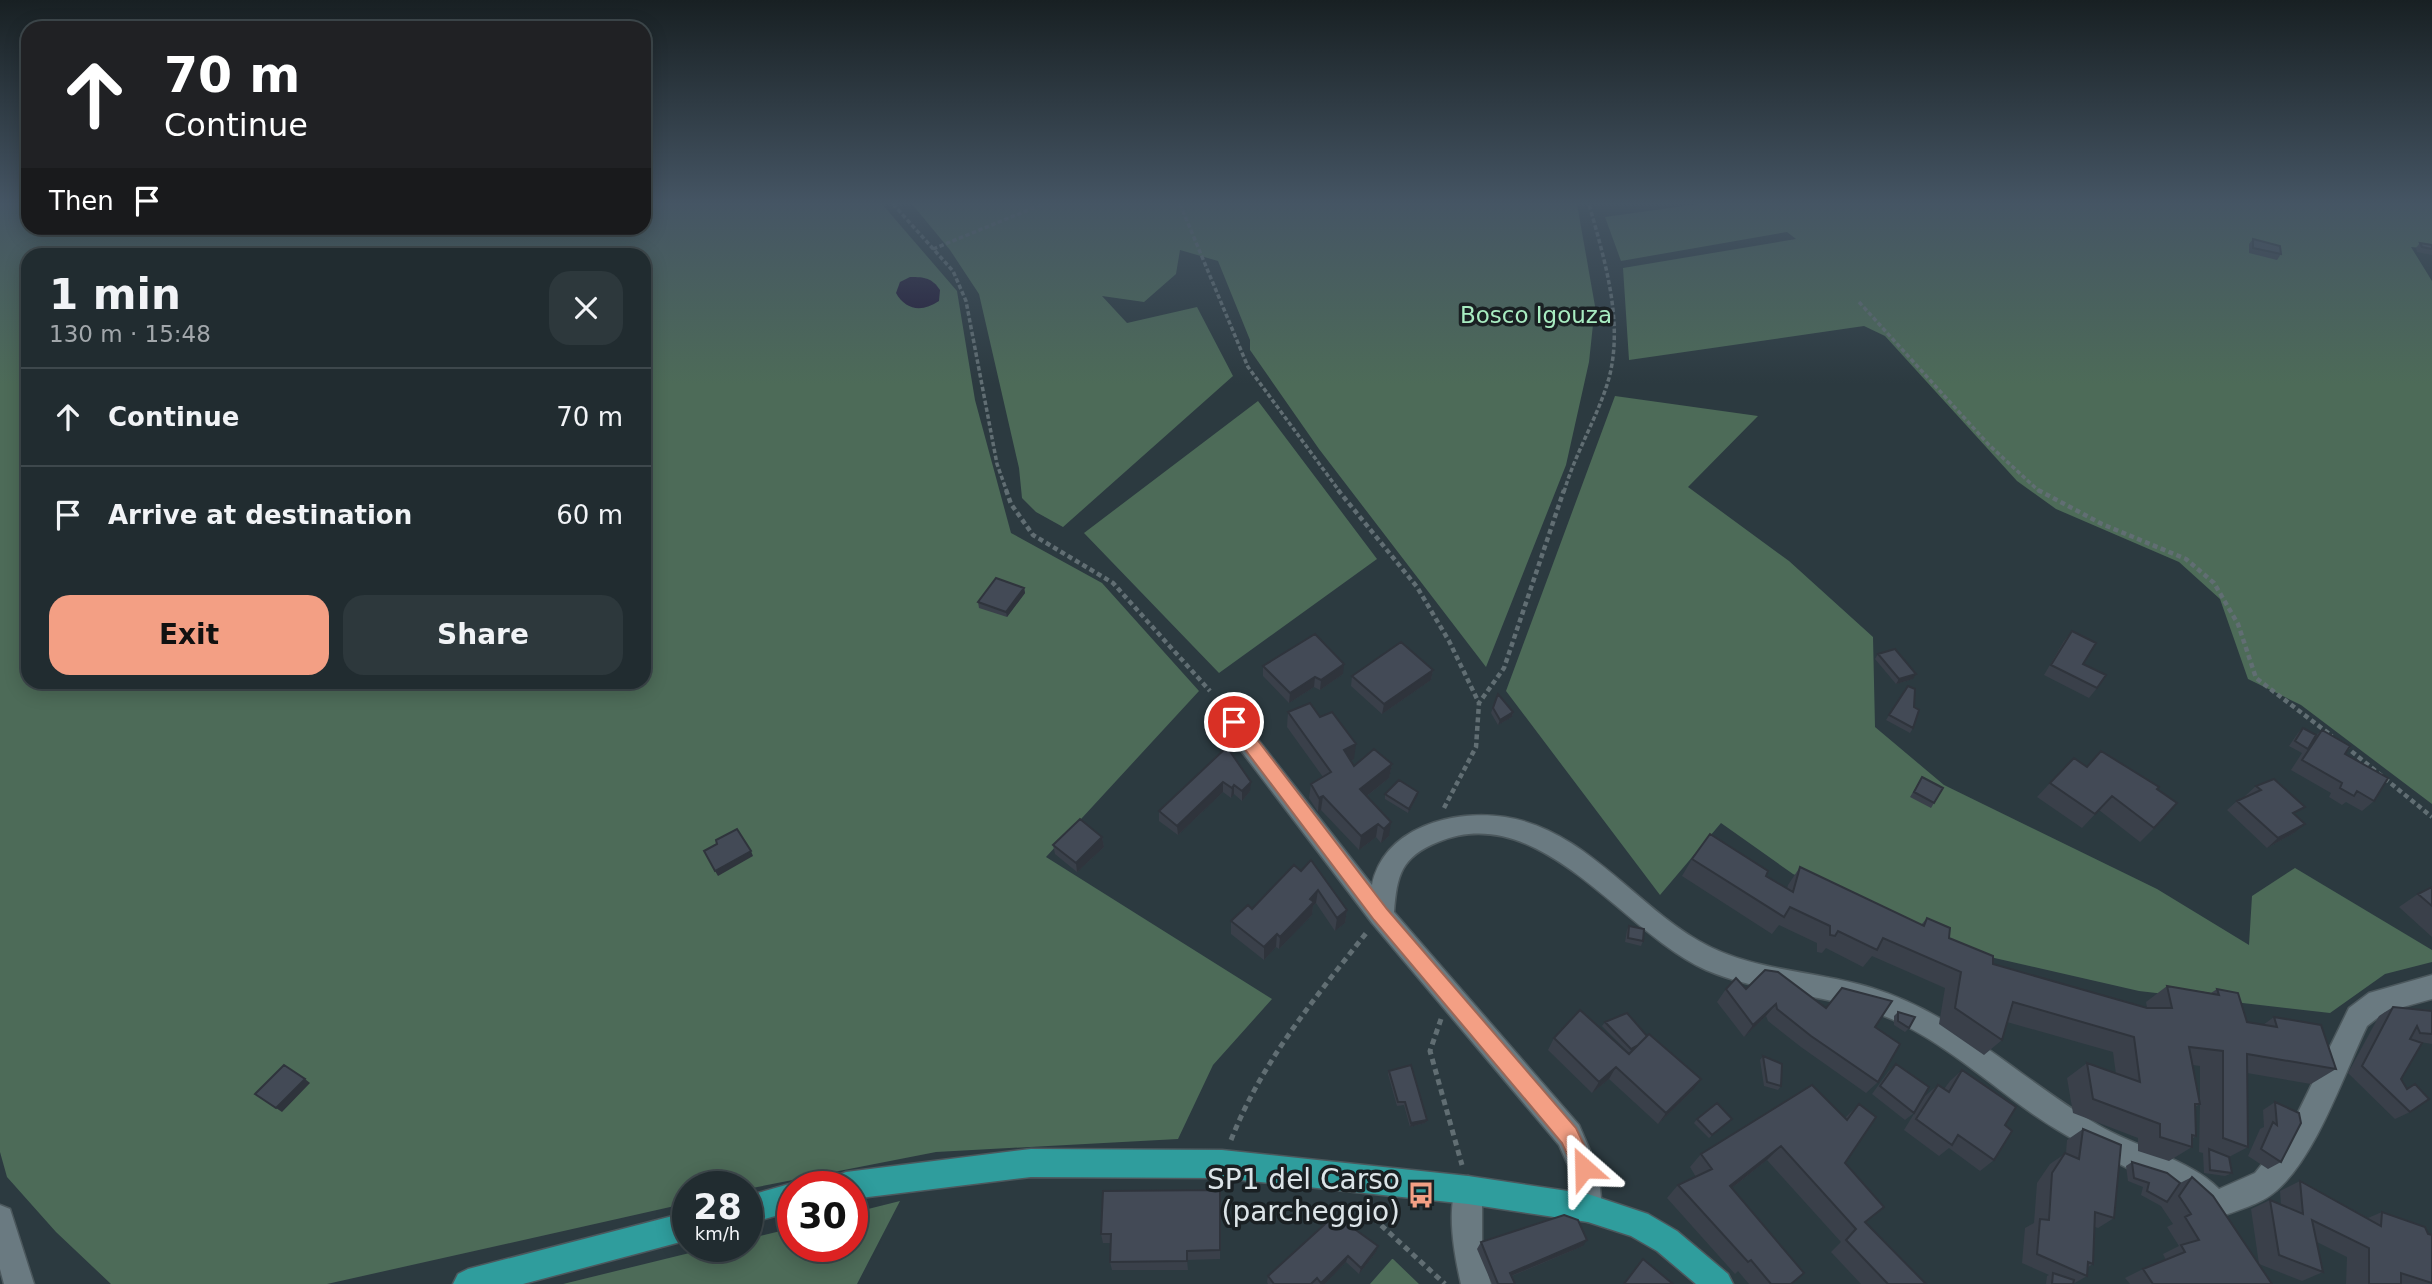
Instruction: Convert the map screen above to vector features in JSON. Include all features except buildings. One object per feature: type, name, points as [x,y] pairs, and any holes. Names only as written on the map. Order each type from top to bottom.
[{"type":"main road","points":[[868,1183],[1031,1163],[1223,1164],[1468,1190],[1588,1208],[1638,1224],[1667,1241],[1718,1284]]},
{"type":"main road","points":[[468,1284],[672,1230]]},
{"type":"street","points":[[1223,706],[1244,738],[1381,915],[1569,1135],[1584,1168],[1588,1208]]},
{"type":"street","points":[[1381,915],[1387,872],[1410,844],[1430,834],[1475,824],[1499,826],[1554,845],[1690,950],[1768,978],[1852,995],[1897,1008],[1926,1023],[2087,1134],[2133,1159],[2165,1170],[2222,1215],[2265,1183],[2299,1141],[2358,1017],[2378,1002],[2432,987]]},
{"type":"street","points":[[1468,1190],[1468,1252],[1476,1284]]},
{"type":"street","points":[[0,1219],[19,1284]]},
{"type":"path","points":[[947,264],[953,271],[966,302],[997,464],[1010,504],[1033,535],[1113,583],[1223,706]]},
{"type":"path","points":[[1206,264],[1236,344],[1248,367],[1353,510],[1416,587],[1449,641],[1479,703],[1476,747],[1430,834]]},
{"type":"path","points":[[1479,703],[1504,668],[1549,541],[1572,464],[1609,377],[1614,316],[1604,264]]},
{"type":"path","points":[[1859,302],[1989,445],[2043,495],[2102,524],[2186,559],[2214,583],[2238,624],[2256,678],[2392,782],[2432,817]]},
{"type":"path","points":[[1223,1164],[1237,1123],[1277,1051],[1381,915]]},
{"type":"path","points":[[1449,995],[1430,1051],[1468,1190]]},
{"type":"path","points":[[1354,1200],[1445,1284]]},
{"type":"green space","points":[[0,264],[21,264],[21,689],[651,689],[651,264],[934,264],[957,291],[975,400],[1011,533],[1102,583],[1199,691],[1046,857],[1272,999],[1213,1065],[1178,1139],[936,1152],[839,1171],[777,1171],[777,1183],[763,1186],[763,1171],[672,1171],[672,1207],[327,1284],[111,1284],[56,1232],[7,1177],[0,1152]]},
{"type":"green space","points":[[959,264],[1178,264],[1176,274],[1144,302],[1102,296],[1127,323],[1197,307],[1233,376],[1063,527],[1036,512],[1022,498],[1019,468],[979,294]]},
{"type":"green space","name":"Bosco Igouza","points":[[1219,264],[1588,264],[1595,306],[1589,362],[1566,465],[1486,667],[1319,449],[1250,350],[1250,340]]},
{"type":"green space","points":[[1647,264],[2421,264],[2432,281],[2432,804],[2301,705],[2248,679],[2220,599],[2179,562],[2056,509],[2017,481],[1885,336],[1864,326],[1629,360],[1623,268]]},
{"type":"green space","points":[[1615,396],[1758,416],[1688,487],[1789,561],[1873,637],[1875,727],[1944,785],[2157,889],[2249,945],[2252,896],[2295,868],[2432,950],[2432,962],[2385,974],[2330,1013],[2139,991],[1977,954],[1793,874],[1721,823],[1660,895],[1506,691]]},
{"type":"green space","points":[[1258,401],[1377,559],[1219,673],[1084,533]]},
{"type":"green space","points":[[900,1201],[857,1284],[563,1284],[672,1257],[672,1262],[763,1262],[763,1235],[777,1232],[777,1262],[868,1262],[868,1209]]},
{"type":"green space","points":[[1393,1259],[1419,1284],[1370,1284]]},
{"type":"shaded area","points":[[910,277],[924,278],[934,283],[940,290],[939,301],[927,307],[915,308],[900,299],[896,293],[900,282]]},
{"type":"place","name":"SP1 del Carso (parcheggio)","points":[[1421,1195]]},
{"type":"route","points":[[1234,722],[1381,915],[1569,1135],[1584,1168]]}]
